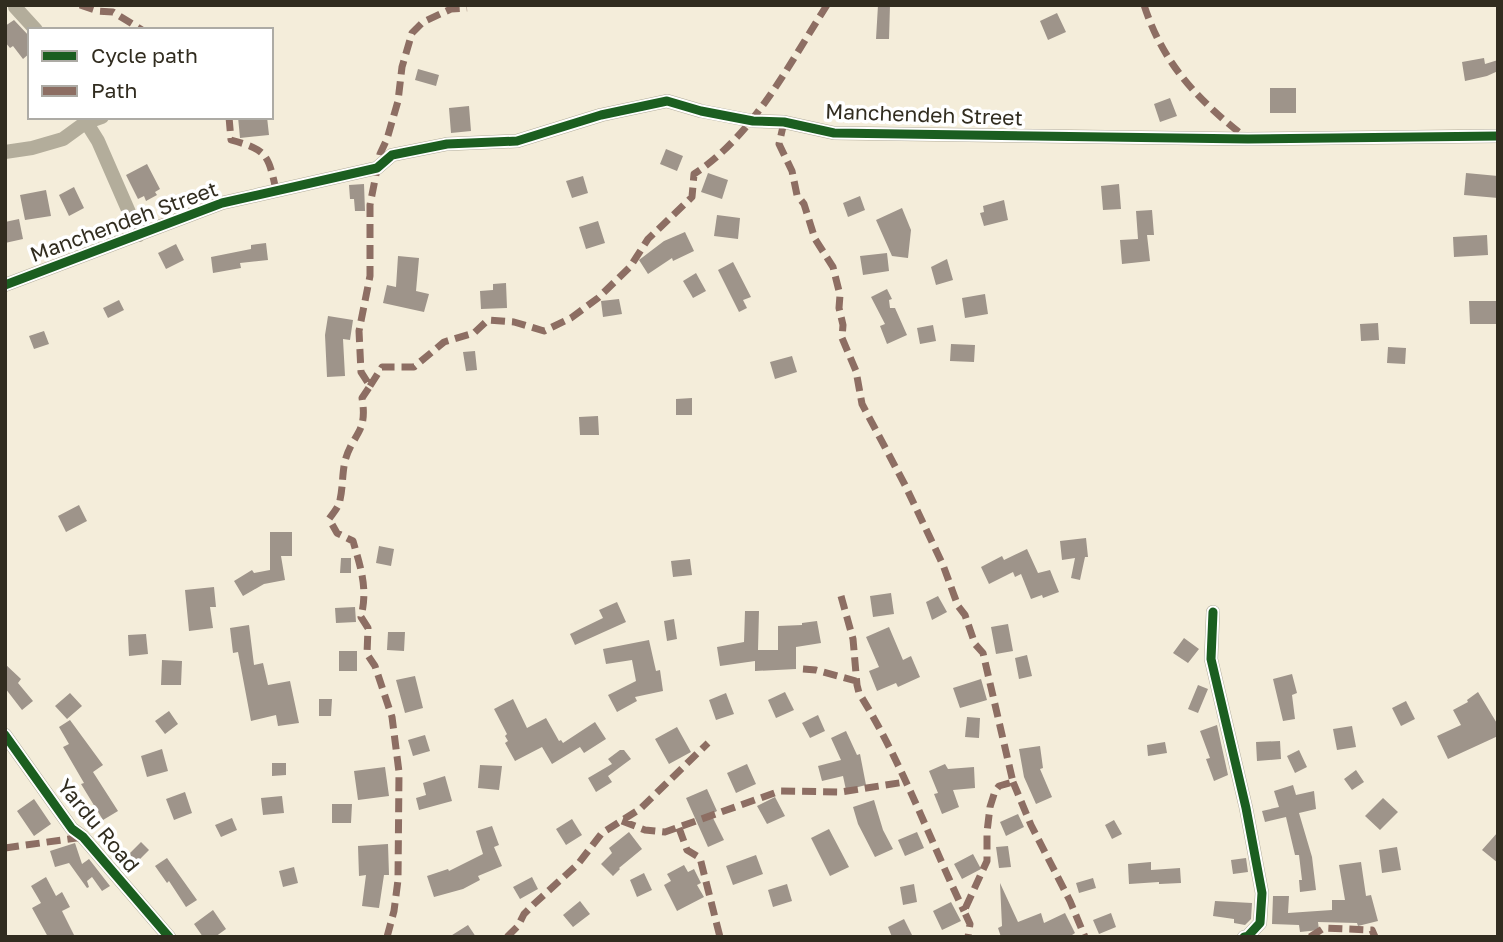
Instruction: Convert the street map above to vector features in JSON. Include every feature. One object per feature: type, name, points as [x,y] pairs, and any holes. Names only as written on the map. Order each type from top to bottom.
[{"type":"street","points":[[15,7],[34,28]]},
{"type":"street","name":"Manchendeh Street","points":[[5,285],[222,203],[377,168],[392,155],[447,144],[517,141],[601,115],[667,101],[740,118],[784,122],[834,134],[1248,139],[1498,136]]},
{"type":"street","points":[[5,152],[32,148],[62,139],[84,120],[98,141],[139,235]]},
{"type":"street","points":[[1213,612],[1211,659],[1246,808],[1262,893],[1260,923],[1244,937]]},
{"type":"street","name":"Yardu Road","points":[[5,735],[72,829],[83,837],[169,937]]},
{"type":"building","points":[[878,5],[890,5],[889,39],[876,39]]},
{"type":"building","points":[[1057,13],[1066,32],[1048,40],[1040,21]]},
{"type":"building","points":[[14,20],[28,35],[28,55],[23,59],[13,46],[10,48],[5,42],[5,26]]},
{"type":"building","points":[[1484,58],[1485,64],[1498,60],[1498,71],[1465,81],[1462,62]]},
{"type":"building","points":[[418,69],[439,75],[436,86],[415,80]]},
{"type":"building","points":[[1270,88],[1296,88],[1296,113],[1270,113]]},
{"type":"building","points":[[1170,98],[1177,116],[1160,122],[1154,104]]},
{"type":"building","points":[[469,106],[471,131],[451,133],[449,108]]},
{"type":"building","points":[[238,119],[267,119],[269,135],[240,138]]},
{"type":"building","points":[[666,149],[683,156],[677,171],[660,164]]},
{"type":"building","points":[[147,164],[160,189],[155,192],[157,195],[146,201],[144,196],[138,199],[126,175]]},
{"type":"building","points":[[708,173],[728,180],[722,199],[701,192]]},
{"type":"building","points":[[1466,173],[1498,176],[1498,198],[1464,195]]},
{"type":"building","points":[[583,176],[588,193],[572,198],[566,181]]},
{"type":"building","points":[[364,184],[365,211],[355,211],[354,199],[350,199],[349,185]]},
{"type":"building","points":[[1119,184],[1121,209],[1103,210],[1101,186]]},
{"type":"building","points":[[74,187],[84,208],[69,216],[59,195]]},
{"type":"building","points":[[46,190],[51,216],[25,220],[20,195]]},
{"type":"building","points":[[860,196],[865,210],[848,217],[843,203]]},
{"type":"building","points":[[1004,200],[1008,220],[984,226],[980,213],[984,212],[983,206]]},
{"type":"building","points":[[902,208],[911,230],[908,258],[892,256],[876,220]]},
{"type":"building","points":[[1152,210],[1154,235],[1147,235],[1150,261],[1122,264],[1120,240],[1138,239],[1136,211]]},
{"type":"building","points":[[717,215],[740,218],[738,239],[714,236]]},
{"type":"building","points":[[19,219],[23,239],[5,243],[5,222]]},
{"type":"building","points":[[598,221],[605,243],[586,249],[579,227]]},
{"type":"building","points":[[685,232],[694,251],[673,261],[672,258],[648,274],[639,260],[664,241]]},
{"type":"building","points":[[1487,235],[1488,255],[1454,257],[1453,237]]},
{"type":"building","points":[[266,243],[268,260],[240,263],[241,268],[213,273],[211,257],[251,249],[251,245]]},
{"type":"building","points":[[176,244],[184,260],[166,269],[158,253]]},
{"type":"building","points":[[887,253],[889,271],[863,275],[860,256]]},
{"type":"building","points":[[398,256],[419,258],[416,291],[429,294],[424,312],[383,303],[387,285],[396,287]]},
{"type":"building","points":[[947,259],[953,280],[936,285],[931,267]]},
{"type":"building","points":[[733,262],[751,297],[743,300],[747,308],[739,312],[718,270]]},
{"type":"building","points":[[696,273],[706,291],[693,298],[683,281]]},
{"type":"building","points":[[506,283],[507,308],[481,309],[480,291],[493,290],[493,284]]},
{"type":"building","points":[[887,289],[892,299],[889,300],[890,308],[895,308],[907,335],[887,344],[880,326],[885,324],[871,297]]},
{"type":"building","points":[[985,294],[988,314],[965,318],[962,298]]},
{"type":"building","points":[[619,299],[622,314],[603,317],[601,301]]},
{"type":"building","points":[[119,300],[124,310],[108,318],[103,308]]},
{"type":"building","points":[[1469,301],[1496,301],[1496,324],[1470,324]]},
{"type":"building","points":[[328,316],[353,320],[350,340],[343,339],[345,376],[327,377],[325,335]]},
{"type":"building","points":[[1378,323],[1379,340],[1361,341],[1360,324]]},
{"type":"building","points":[[933,325],[936,341],[920,344],[917,328]]},
{"type":"building","points":[[44,331],[49,344],[34,349],[29,336]]},
{"type":"building","points":[[951,344],[975,345],[974,362],[950,361]]},
{"type":"building","points":[[1388,347],[1406,348],[1405,364],[1387,363]]},
{"type":"building","points":[[475,351],[477,370],[466,371],[463,352]]},
{"type":"building","points":[[792,356],[797,372],[775,379],[770,362]]},
{"type":"building","points":[[692,398],[692,415],[676,415],[676,399]]},
{"type":"building","points":[[598,416],[599,435],[580,435],[579,417]]},
{"type":"building","points":[[79,505],[87,521],[66,532],[58,516]]},
{"type":"building","points":[[270,532],[292,532],[292,556],[281,556],[285,580],[264,584],[243,596],[234,581],[252,570],[254,573],[270,570]]},
{"type":"building","points":[[1086,538],[1088,557],[1085,557],[1080,580],[1071,578],[1075,558],[1062,560],[1060,541]]},
{"type":"building","points":[[379,546],[394,549],[391,566],[376,563]]},
{"type":"building","points":[[1027,549],[1038,573],[1050,570],[1059,592],[1031,599],[1021,574],[1015,577],[1013,572],[989,584],[981,567],[1002,556],[1004,560]]},
{"type":"building","points":[[341,558],[351,558],[351,573],[340,573]]},
{"type":"building","points":[[690,559],[692,575],[673,577],[671,561]]},
{"type":"building","points":[[214,587],[216,607],[210,607],[213,628],[189,631],[185,590]]},
{"type":"building","points":[[891,593],[894,614],[873,617],[870,596]]},
{"type":"building","points":[[938,596],[947,612],[932,620],[926,602]]},
{"type":"building","points":[[617,602],[626,622],[575,645],[570,634],[603,618],[599,610]]},
{"type":"building","points":[[355,607],[356,622],[336,623],[335,608]]},
{"type":"building","points":[[745,611],[759,611],[758,650],[778,650],[778,626],[817,621],[821,643],[796,647],[796,669],[755,671],[755,661],[720,666],[717,647],[744,642]]},
{"type":"building","points":[[674,619],[677,639],[667,641],[664,621]]},
{"type":"building","points":[[1008,624],[1013,651],[996,654],[991,627]]},
{"type":"building","points":[[249,625],[254,665],[263,663],[268,685],[290,681],[299,723],[278,726],[276,715],[251,721],[238,652],[233,653],[230,628]]},
{"type":"building","points":[[889,627],[903,660],[911,656],[920,677],[898,687],[896,683],[877,691],[869,671],[879,667],[866,637]]},
{"type":"building","points":[[388,632],[405,632],[404,651],[387,650]]},
{"type":"building","points":[[146,634],[148,654],[129,656],[128,635]]},
{"type":"building","points":[[1184,638],[1199,649],[1188,663],[1173,653]]},
{"type":"building","points":[[649,640],[656,671],[660,670],[663,691],[635,697],[637,701],[617,712],[608,695],[636,681],[632,660],[606,664],[603,649]]},
{"type":"building","points":[[339,651],[357,651],[357,671],[339,671]]},
{"type":"building","points":[[1027,655],[1032,676],[1019,679],[1015,658]]},
{"type":"building","points":[[162,660],[182,661],[181,685],[161,685]]},
{"type":"building","points":[[5,664],[21,679],[18,683],[33,701],[22,710],[5,688]]},
{"type":"building","points":[[1292,674],[1297,693],[1292,695],[1295,719],[1283,721],[1273,679]]},
{"type":"building","points":[[415,676],[423,708],[405,713],[396,680]]},
{"type":"building","points":[[981,679],[987,700],[960,708],[953,688]]},
{"type":"building","points":[[1198,685],[1208,689],[1198,713],[1188,709]]},
{"type":"building","points":[[785,692],[794,710],[776,718],[768,700]]},
{"type":"building","points":[[1478,692],[1498,725],[1498,736],[1448,759],[1437,736],[1461,725],[1453,710],[1468,702],[1467,700]]},
{"type":"building","points":[[70,693],[82,706],[67,719],[55,706]]},
{"type":"building","points":[[726,693],[734,714],[716,720],[709,700]]},
{"type":"building","points":[[319,699],[332,699],[331,716],[319,716]]},
{"type":"building","points":[[513,699],[527,728],[546,718],[559,741],[563,743],[595,722],[606,739],[584,753],[580,747],[552,764],[542,747],[515,761],[505,743],[508,741],[505,736],[507,734],[494,709]]},
{"type":"building","points":[[1406,701],[1415,719],[1401,726],[1392,708]]},
{"type":"building","points":[[169,711],[178,724],[165,734],[155,721]]},
{"type":"building","points":[[818,715],[825,731],[810,738],[802,723]]},
{"type":"building","points":[[967,717],[980,718],[979,738],[965,737]]},
{"type":"building","points":[[70,720],[103,765],[93,772],[118,811],[103,820],[63,747],[69,744],[59,727]]},
{"type":"building","points":[[1217,725],[1228,775],[1214,781],[1206,759],[1210,758],[1200,731]]},
{"type":"building","points":[[1352,726],[1356,747],[1337,750],[1333,729]]},
{"type":"building","points":[[677,727],[691,752],[669,764],[655,739]]},
{"type":"building","points":[[846,731],[857,755],[860,754],[866,785],[846,790],[843,776],[822,781],[818,766],[841,760],[831,738]]},
{"type":"building","points":[[425,735],[430,751],[413,756],[408,740]]},
{"type":"building","points":[[1280,741],[1281,759],[1257,761],[1256,742]]},
{"type":"building","points":[[1165,742],[1167,753],[1148,756],[1147,745]]},
{"type":"building","points":[[1040,746],[1043,768],[1040,769],[1052,797],[1036,804],[1024,777],[1019,749]]},
{"type":"building","points":[[162,749],[168,771],[147,777],[141,756]]},
{"type":"building","points":[[624,750],[631,759],[608,776],[612,782],[596,792],[588,778],[612,764],[608,759]]},
{"type":"building","points":[[1299,750],[1307,767],[1295,773],[1287,756]]},
{"type":"building","points":[[272,763],[286,763],[286,775],[272,776]]},
{"type":"building","points":[[747,764],[756,784],[736,793],[727,773]]},
{"type":"building","points":[[945,764],[948,769],[974,767],[975,788],[953,790],[959,807],[942,814],[934,794],[938,793],[929,771]]},
{"type":"building","points":[[480,765],[502,766],[499,790],[478,788]]},
{"type":"building","points":[[385,767],[389,796],[358,800],[354,771]]},
{"type":"building","points":[[1356,770],[1364,782],[1352,790],[1344,779]]},
{"type":"building","points":[[445,776],[452,801],[419,810],[416,798],[426,795],[423,783]]},
{"type":"building","points":[[1293,785],[1296,795],[1314,791],[1316,809],[1299,813],[1312,857],[1316,890],[1300,892],[1299,880],[1302,880],[1299,855],[1295,855],[1286,817],[1265,822],[1262,811],[1279,807],[1274,791]]},
{"type":"building","points":[[707,789],[717,811],[711,814],[724,840],[708,847],[686,798]]},
{"type":"building","points":[[185,792],[192,813],[174,820],[166,799]]},
{"type":"building","points":[[282,796],[284,813],[263,815],[261,798]]},
{"type":"building","points":[[775,797],[785,816],[767,824],[757,806]]},
{"type":"building","points":[[1383,798],[1398,812],[1380,830],[1365,816]]},
{"type":"building","points":[[34,799],[51,824],[34,836],[17,811]]},
{"type":"building","points":[[874,800],[883,830],[893,849],[875,857],[858,824],[853,807]]},
{"type":"building","points":[[332,804],[352,804],[351,823],[332,823]]},
{"type":"building","points":[[1018,814],[1024,827],[1006,836],[1000,822]]},
{"type":"building","points":[[232,818],[237,830],[221,837],[215,825]]},
{"type":"building","points":[[572,819],[582,835],[566,845],[556,829]]},
{"type":"building","points":[[1114,820],[1122,834],[1112,839],[1105,825]]},
{"type":"building","points":[[492,826],[499,845],[494,847],[502,866],[478,876],[480,880],[463,889],[434,897],[427,876],[448,869],[449,871],[483,854],[476,831]]},
{"type":"building","points":[[829,829],[849,867],[830,876],[811,838]]},
{"type":"building","points":[[629,832],[642,849],[613,876],[601,864],[612,853],[609,848]]},
{"type":"building","points":[[917,832],[924,848],[905,856],[898,840]]},
{"type":"building","points":[[1498,832],[1498,863],[1482,850]]},
{"type":"building","points":[[141,842],[149,850],[137,862],[129,854]]},
{"type":"building","points":[[75,843],[82,864],[89,859],[110,886],[102,891],[92,877],[87,881],[87,888],[69,863],[55,867],[50,851]]},
{"type":"building","points":[[388,844],[389,875],[384,875],[379,908],[362,906],[366,875],[359,876],[358,846]]},
{"type":"building","points":[[1008,846],[1011,867],[999,868],[996,847]]},
{"type":"building","points":[[1397,847],[1401,870],[1382,873],[1379,850]]},
{"type":"building","points":[[973,854],[981,869],[962,879],[954,864]]},
{"type":"building","points":[[756,855],[763,874],[733,885],[726,866]]},
{"type":"building","points":[[167,858],[197,900],[186,907],[169,881],[167,883],[155,866]]},
{"type":"building","points":[[1246,858],[1248,872],[1233,874],[1231,860]]},
{"type":"building","points":[[1151,862],[1151,870],[1180,868],[1181,883],[1129,884],[1128,864]]},
{"type":"building","points":[[1361,862],[1366,896],[1371,895],[1378,921],[1358,926],[1357,923],[1318,922],[1319,930],[1300,932],[1299,925],[1272,924],[1273,896],[1289,896],[1288,913],[1332,910],[1332,900],[1345,900],[1339,865]]},
{"type":"building","points":[[684,865],[688,872],[694,869],[701,883],[697,885],[704,897],[677,911],[664,885],[671,881],[667,874]]},
{"type":"building","points":[[294,867],[298,883],[283,887],[279,871]]},
{"type":"building","points":[[644,873],[652,890],[637,897],[630,880]]},
{"type":"building","points":[[46,877],[56,896],[62,892],[70,907],[62,911],[75,937],[48,937],[32,908],[41,903],[31,886]]},
{"type":"building","points":[[532,877],[538,889],[520,899],[513,887]]},
{"type":"building","points":[[1093,878],[1096,888],[1079,893],[1076,883]]},
{"type":"building","points":[[1000,883],[1018,922],[1041,913],[1044,923],[1065,913],[1075,933],[1069,937],[1001,937],[998,928],[1002,926]]},
{"type":"building","points":[[787,884],[792,901],[773,907],[768,890]]},
{"type":"building","points":[[914,884],[917,902],[903,905],[900,887]]},
{"type":"building","points":[[580,901],[590,914],[573,927],[563,915]]},
{"type":"building","points":[[1215,901],[1252,903],[1251,919],[1245,925],[1234,923],[1234,919],[1213,916]]},
{"type":"building","points":[[951,902],[961,921],[942,930],[933,911]]},
{"type":"building","points":[[213,910],[226,929],[215,937],[203,937],[194,924]]},
{"type":"building","points":[[1111,913],[1116,927],[1099,934],[1093,920]]},
{"type":"building","points":[[904,919],[913,937],[892,937],[888,927]]},
{"type":"building","points":[[468,925],[476,937],[449,937]]},
{"type":"marked path","points":[[80,5],[98,11],[113,12],[139,28]]},
{"type":"marked path","points":[[370,386],[382,367],[414,367],[444,342],[474,333],[488,320],[514,322],[544,331],[571,318],[598,298],[630,267],[648,239],[692,197],[694,174],[715,158],[752,119],[769,97],[827,5]]},
{"type":"marked path","points":[[1144,5],[1161,45],[1184,79],[1197,95],[1245,137]]},
{"type":"marked path","points":[[387,937],[398,880],[399,772],[392,717],[375,666],[367,654],[368,628],[361,617],[363,579],[353,541],[337,533],[329,519],[339,503],[345,461],[361,426],[362,398],[370,386],[361,372],[359,331],[370,276],[370,205],[380,154],[398,101],[402,67],[412,33],[423,22],[451,9],[467,8]]},
{"type":"marked path","points":[[229,119],[231,140],[252,147],[264,155],[271,168],[276,190]]},
{"type":"marked path","points":[[784,122],[779,144],[792,171],[797,195],[804,204],[815,239],[833,267],[840,295],[842,338],[856,371],[862,404],[905,485],[943,565],[975,644],[983,653],[1013,782],[999,786],[990,807],[987,861],[964,911],[970,924],[968,937]]},
{"type":"marked path","points":[[841,596],[853,639],[859,693],[902,773],[964,911]]},
{"type":"marked path","points":[[803,669],[856,681]]},
{"type":"marked path","points":[[507,937],[518,926],[524,914],[578,864],[602,833],[640,809],[708,743]]},
{"type":"marked path","points":[[622,821],[645,830],[665,832],[780,791],[841,792],[905,782]]},
{"type":"marked path","points":[[1013,782],[1085,937]]},
{"type":"marked path","points":[[679,828],[687,850],[700,858],[720,937]]},
{"type":"marked path","points":[[5,848],[83,837]]},
{"type":"marked path","points":[[1310,937],[1324,928],[1372,930],[1375,937]]},
{"type":"cycle path","points":[[5,285],[222,203],[377,168],[392,155],[447,144],[517,141],[601,115],[667,101],[753,121],[784,122],[834,133],[1248,139],[1498,136]]},
{"type":"cycle path","points":[[1213,612],[1211,659],[1246,808],[1262,893],[1260,923],[1244,937]]},
{"type":"cycle path","points":[[5,735],[72,829],[83,837],[169,937]]}]
